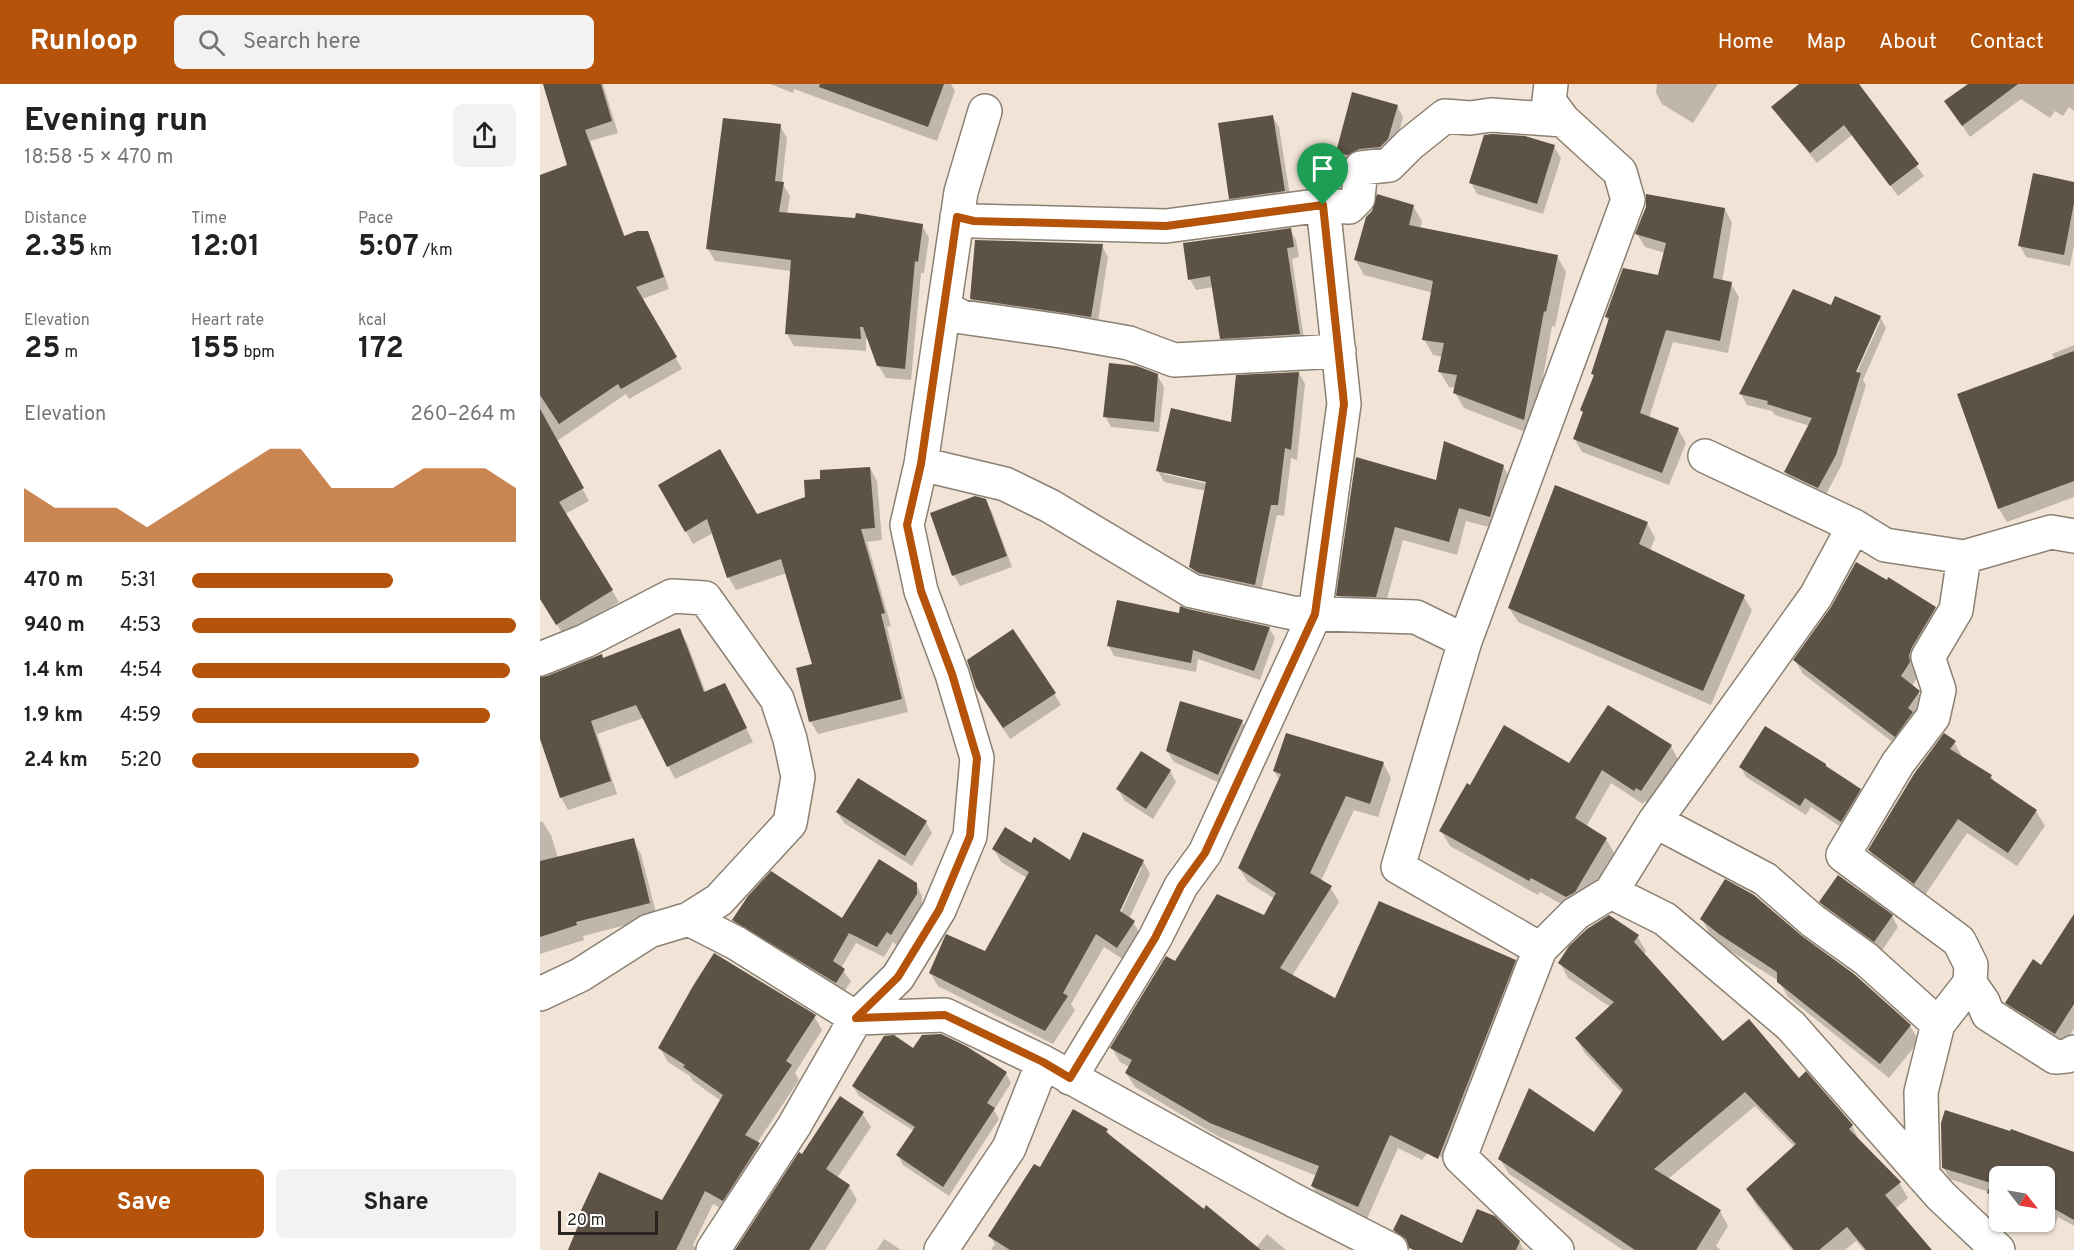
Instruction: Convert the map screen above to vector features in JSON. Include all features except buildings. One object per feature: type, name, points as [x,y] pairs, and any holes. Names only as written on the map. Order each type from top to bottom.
[{"type":"street","points":[[1540,949],[1398,867],[1465,641],[1629,200],[1620,172],[1563,120],[1549,102],[1551,84]]},
{"type":"street","points":[[713,1250],[794,1126],[856,1018],[898,977],[939,910],[970,836],[977,758],[952,674],[921,591],[907,525],[921,464],[961,192],[985,111]]},
{"type":"street","points":[[957,217],[974,221],[1166,226],[1323,205],[1348,207],[1358,198],[1361,168],[1389,165],[1410,144],[1445,116],[1491,115],[1563,120]]},
{"type":"street","points":[[941,1250],[1009,1148],[1056,1070],[1155,938],[1181,886],[1205,853],[1315,614],[1344,404],[1323,205]]},
{"type":"street","points":[[944,308],[962,317],[1129,343],[1174,360],[1339,351]]},
{"type":"street","points":[[1705,456],[1854,526],[1885,545],[1964,557],[2052,532],[2074,536]]},
{"type":"street","points":[[921,464],[1005,484],[1050,506],[1192,591],[1293,614],[1416,617],[1465,641]]},
{"type":"street","points":[[1557,1250],[1460,1157],[1540,949],[1575,914],[1611,892],[1655,821],[1816,596],[1854,526]]},
{"type":"street","points":[[1923,1176],[1921,1092],[1938,1024],[1970,983],[1971,965],[1959,941],[1844,855],[1898,763],[1933,717],[1939,690],[1928,657],[1956,610],[1964,557]]},
{"type":"street","points":[[540,994],[580,975],[649,931],[689,919],[719,900],[790,823],[798,777],[790,739],[777,699],[705,598],[672,596],[585,641],[541,655]]},
{"type":"street","points":[[1655,821],[1765,879],[1813,921],[1866,959],[1938,1024]]},
{"type":"street","points":[[1611,892],[1665,919],[1791,1026],[1941,1196],[1998,1250]]},
{"type":"street","points":[[689,919],[736,943],[856,1018],[945,1015],[1056,1070],[1295,1201],[1391,1250]]},
{"type":"street","points":[[1970,983],[1988,1014],[2055,1057],[2067,1056],[2074,1052]]},
{"type":"route","points":[[1323,205],[1344,404],[1315,614],[1205,853],[1181,886],[1155,938],[1070,1078],[1043,1062],[945,1015],[856,1018],[898,977],[939,910],[970,836],[977,758],[952,674],[921,591],[907,525],[921,464],[957,217],[974,221],[1166,226],[1323,205]]}]
